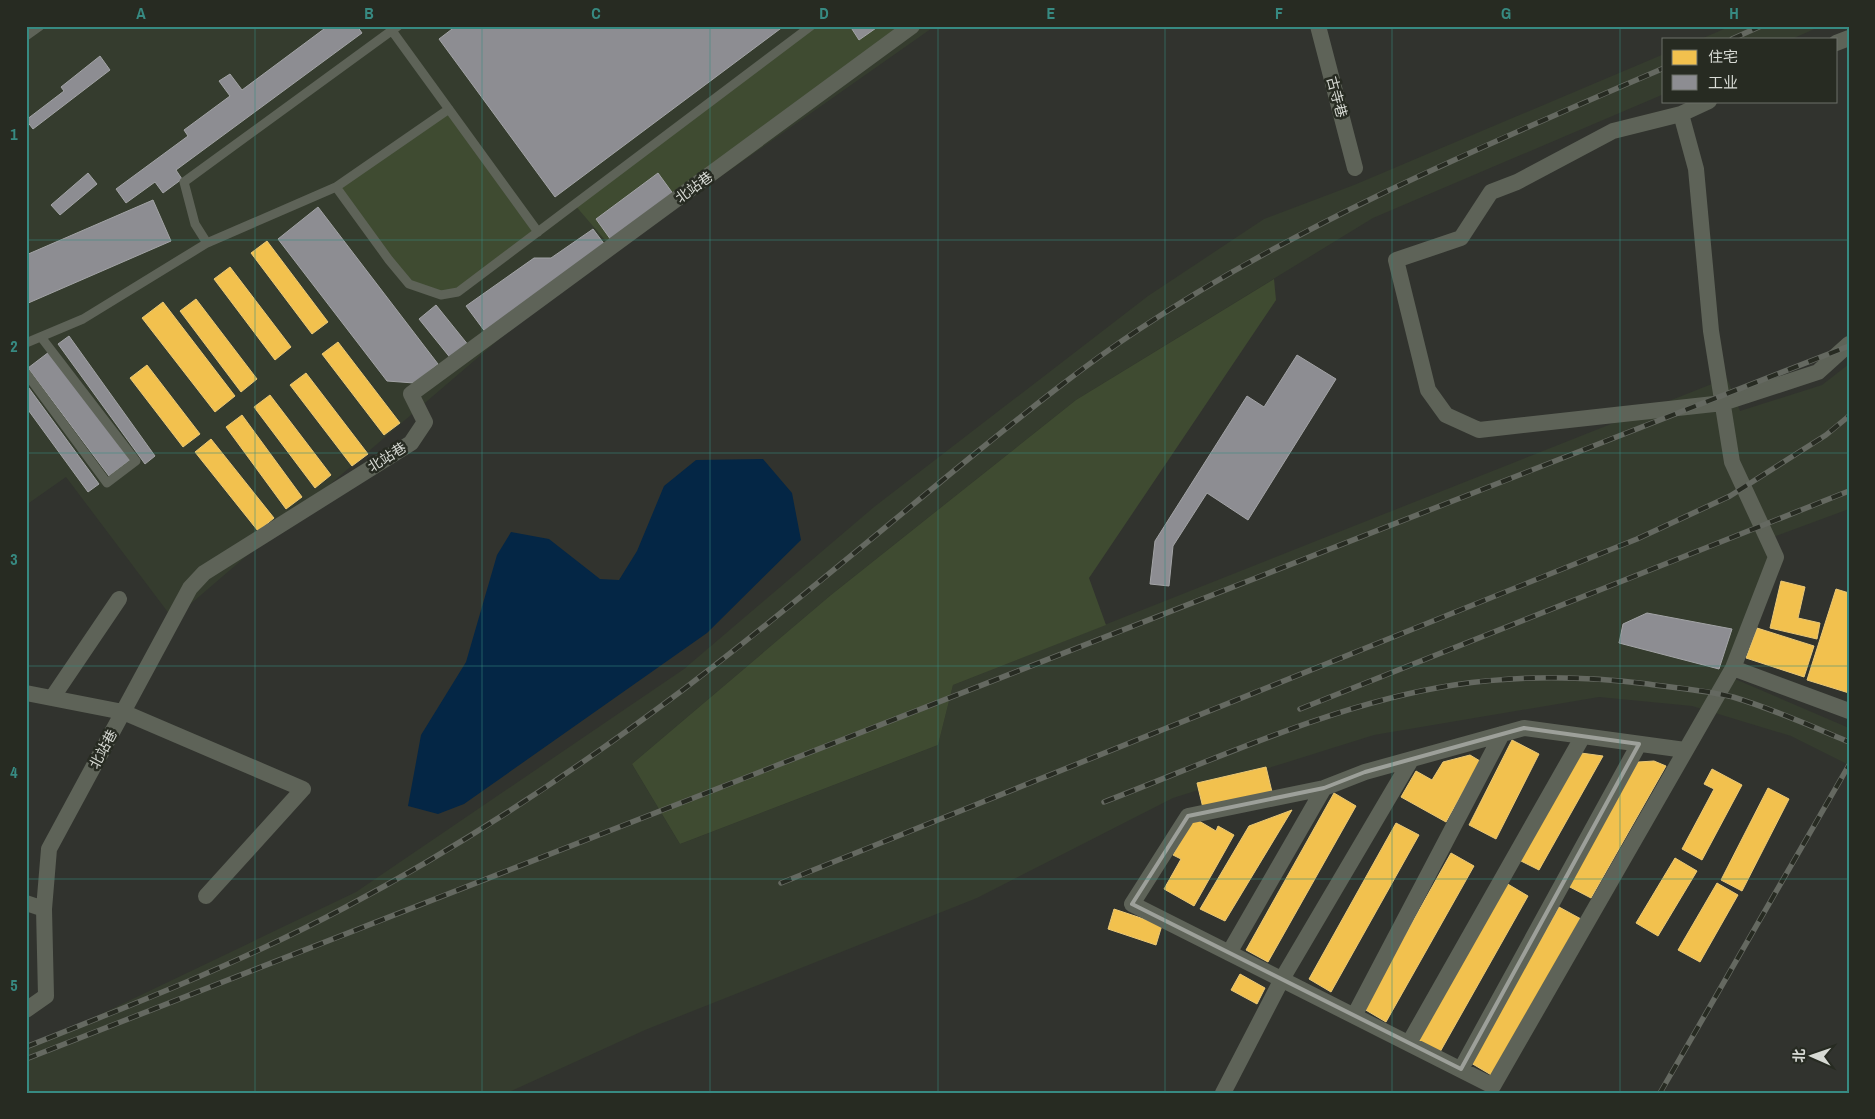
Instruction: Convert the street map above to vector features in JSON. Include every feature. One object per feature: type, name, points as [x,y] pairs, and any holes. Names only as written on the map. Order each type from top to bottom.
[{"type":"street","name":"北站巷","points":[[26,1010],[46,996],[44,909],[49,849],[190,588],[204,573],[411,442],[425,422],[411,394],[912,26]]},
{"type":"street","name":"古寺巷","points":[[1318,26],[1355,168]]},
{"type":"street","points":[[1707,102],[1681,114],[1613,131],[1517,182],[1491,192],[1461,238],[1396,260],[1428,390],[1446,415],[1479,430],[1723,403],[1818,372],[1849,344]]},
{"type":"street","points":[[1681,114],[1696,169],[1711,332],[1732,462],[1776,557],[1733,668],[1494,1086],[1132,904],[1188,816],[1324,788],[1365,772],[1524,728],[1685,750]]},
{"type":"street","points":[[52,698],[119,599]]},
{"type":"street","points":[[1733,668],[1849,711]]},
{"type":"street","points":[[26,692],[123,712],[303,789],[206,896]]},
{"type":"street","points":[[1354,1016],[1502,734]]},
{"type":"street","points":[[1409,1043],[1583,736]]},
{"type":"street","points":[[1461,1069],[1639,744]]},
{"type":"street","points":[[1224,1093],[1282,979],[1411,760]]},
{"type":"street","points":[[1229,953],[1324,788]]},
{"type":"street","points":[[26,903],[44,909]]},
{"type":"lane","points":[[26,36],[40,26]]},
{"type":"lane","points":[[336,187],[389,260],[409,284],[441,295],[458,292],[811,26]]},
{"type":"lane","points":[[207,243],[196,224],[184,182],[393,28],[538,232]]},
{"type":"lane","points":[[26,343],[83,319],[207,243],[336,187],[449,109]]},
{"type":"lane","points":[[26,373],[107,483],[136,461],[41,337]]},
{"type":"highlighted area","points":[[1524,728],[1639,744],[1461,1069],[1132,904],[1188,816],[1324,788],[1365,772]]},
{"type":"shaded area","points":[[26,26],[935,26],[545,300],[173,619],[66,477],[26,505]]},
{"type":"shaded area","points":[[1731,26],[1821,26],[1794,38],[1703,38]]},
{"type":"shaded area","points":[[1662,55],[1662,95],[1373,218],[1076,400],[831,595],[632,764],[680,844],[938,745],[953,685],[1727,378],[1740,411],[1822,385],[1849,364],[1849,509],[1768,539],[1776,557],[1728,676],[1849,728],[1849,765],[1791,736],[1692,706],[1599,697],[1374,735],[1173,798],[977,898],[645,1030],[507,1093],[26,1093],[26,1050],[356,892],[684,669],[874,507],[1148,296],[1264,219],[1354,185]]},
{"type":"green space","points":[[811,26],[912,26],[611,247],[574,204]]},
{"type":"green space","points":[[449,109],[538,232],[460,290],[441,295],[409,284],[336,187]]},
{"type":"green space","points":[[1274,279],[1276,300],[1089,578],[1106,625],[953,685],[938,745],[680,844],[632,764],[831,595],[1076,400]]},
{"type":"water","points":[[763,459],[792,493],[801,540],[707,633],[464,804],[438,814],[408,806],[421,735],[466,662],[497,555],[511,532],[549,539],[600,579],[619,580],[637,551],[664,486],[696,460]]},
{"type":"building: 住宅","points":[[267,241],[328,322],[312,334],[251,253]]},
{"type":"building: 住宅","points":[[230,267],[291,347],[275,360],[214,279]]},
{"type":"building: 住宅","points":[[196,299],[257,379],[241,392],[180,311]]},
{"type":"building: 住宅","points":[[163,302],[235,396],[215,412],[142,318]]},
{"type":"building: 住宅","points":[[338,342],[400,423],[384,435],[322,354]]},
{"type":"building: 住宅","points":[[147,365],[200,434],[183,447],[130,378]]},
{"type":"building: 住宅","points":[[306,373],[368,454],[352,466],[290,385]]},
{"type":"building: 住宅","points":[[270,395],[331,475],[315,488],[254,407]]},
{"type":"building: 住宅","points":[[242,415],[302,497],[286,509],[226,427]]},
{"type":"building: 住宅","points":[[211,439],[274,518],[258,531],[195,452]]},
{"type":"building: 住宅","points":[[1781,581],[1805,587],[1798,618],[1820,623],[1817,639],[1770,628]]},
{"type":"building: 住宅","points":[[1836,589],[1849,593],[1849,693],[1807,680]]},
{"type":"building: 住宅","points":[[1757,628],[1814,646],[1804,677],[1746,658]]},
{"type":"building: 住宅","points":[[1512,740],[1539,754],[1496,839],[1469,825]]},
{"type":"building: 住宅","points":[[1581,753],[1603,756],[1539,870],[1519,860]]},
{"type":"building: 住宅","points":[[1470,755],[1480,761],[1446,822],[1401,797],[1416,771],[1432,780],[1443,762]]},
{"type":"building: 住宅","points":[[1654,761],[1666,766],[1591,898],[1566,885],[1638,762]]},
{"type":"building: 住宅","points":[[1266,767],[1272,792],[1203,808],[1197,783]]},
{"type":"building: 住宅","points":[[1712,769],[1742,785],[1702,860],[1682,849],[1714,789],[1704,784]]},
{"type":"building: 住宅","points":[[1768,788],[1789,799],[1742,891],[1721,880]]},
{"type":"building: 住宅","points":[[1334,793],[1356,806],[1268,962],[1246,950]]},
{"type":"building: 住宅","points":[[1292,810],[1225,921],[1200,909],[1249,826]]},
{"type":"building: 住宅","points":[[1194,818],[1216,831],[1218,826],[1234,835],[1194,906],[1164,889],[1181,859],[1173,855]]},
{"type":"building: 住宅","points":[[1396,823],[1419,835],[1331,992],[1309,979]]},
{"type":"building: 住宅","points":[[1451,853],[1474,866],[1386,1022],[1364,1009]]},
{"type":"building: 住宅","points":[[1675,858],[1697,871],[1658,936],[1636,923]]},
{"type":"building: 住宅","points":[[1506,883],[1528,896],[1440,1052],[1418,1040]]},
{"type":"building: 住宅","points":[[1717,883],[1738,895],[1700,962],[1678,950]]},
{"type":"building: 住宅","points":[[1559,907],[1581,919],[1493,1076],[1471,1063]]},
{"type":"building: 住宅","points":[[1114,909],[1162,925],[1156,945],[1108,929]]},
{"type":"building: 住宅","points":[[1240,974],[1265,988],[1257,1004],[1231,990]]},
{"type":"building: 工业","points":[[328,26],[357,26],[362,33],[176,170],[182,179],[163,193],[155,182],[126,203],[116,189],[188,136],[184,130],[230,96],[219,81],[230,74],[242,90]]},
{"type":"building: 工业","points":[[456,26],[784,26],[555,197],[439,39]]},
{"type":"building: 工业","points":[[850,26],[879,26],[859,40]]},
{"type":"building: 工业","points":[[100,56],[110,70],[33,129],[26,120],[64,91],[61,87]]},
{"type":"building: 工业","points":[[88,173],[97,184],[60,215],[51,205]]},
{"type":"building: 工业","points":[[658,173],[674,195],[611,240],[596,219]]},
{"type":"building: 工业","points":[[153,200],[171,241],[26,304],[26,255]]},
{"type":"building: 工业","points":[[318,207],[438,364],[414,383],[387,381],[278,239]]},
{"type":"building: 工业","points":[[593,229],[605,245],[486,333],[466,306],[534,258],[551,258]]},
{"type":"building: 工业","points":[[436,305],[469,346],[452,360],[419,319]]},
{"type":"building: 工业","points":[[69,336],[155,456],[145,464],[58,344]]},
{"type":"building: 工业","points":[[49,352],[130,460],[109,476],[28,368]]},
{"type":"building: 工业","points":[[1297,355],[1336,379],[1248,520],[1207,493],[1173,546],[1169,586],[1150,584],[1155,541],[1247,396],[1264,407]]},
{"type":"building: 工业","points":[[26,384],[99,484],[88,492],[26,407]]},
{"type":"building: 工业","points":[[1647,613],[1732,629],[1719,669],[1619,643],[1623,624]]},
{"type":"railway","points":[[1734,38],[1761,26]]},
{"type":"railway","points":[[26,1047],[187,982],[305,928],[433,859],[561,777],[684,689],[795,602],[1036,405],[1138,330],[1264,254],[1395,187],[1662,69]]},
{"type":"railway","points":[[26,1059],[1849,346]]},
{"type":"railway","points":[[781,883],[1637,539],[1730,496],[1826,435],[1849,416]]},
{"type":"railway","points":[[1300,709],[1849,491]]},
{"type":"railway","points":[[1104,802],[1277,734],[1365,705],[1410,693],[1503,679],[1600,679],[1712,693],[1733,697],[1763,707],[1849,742]]},
{"type":"railway","points":[[1660,1093],[1849,765]]}]
